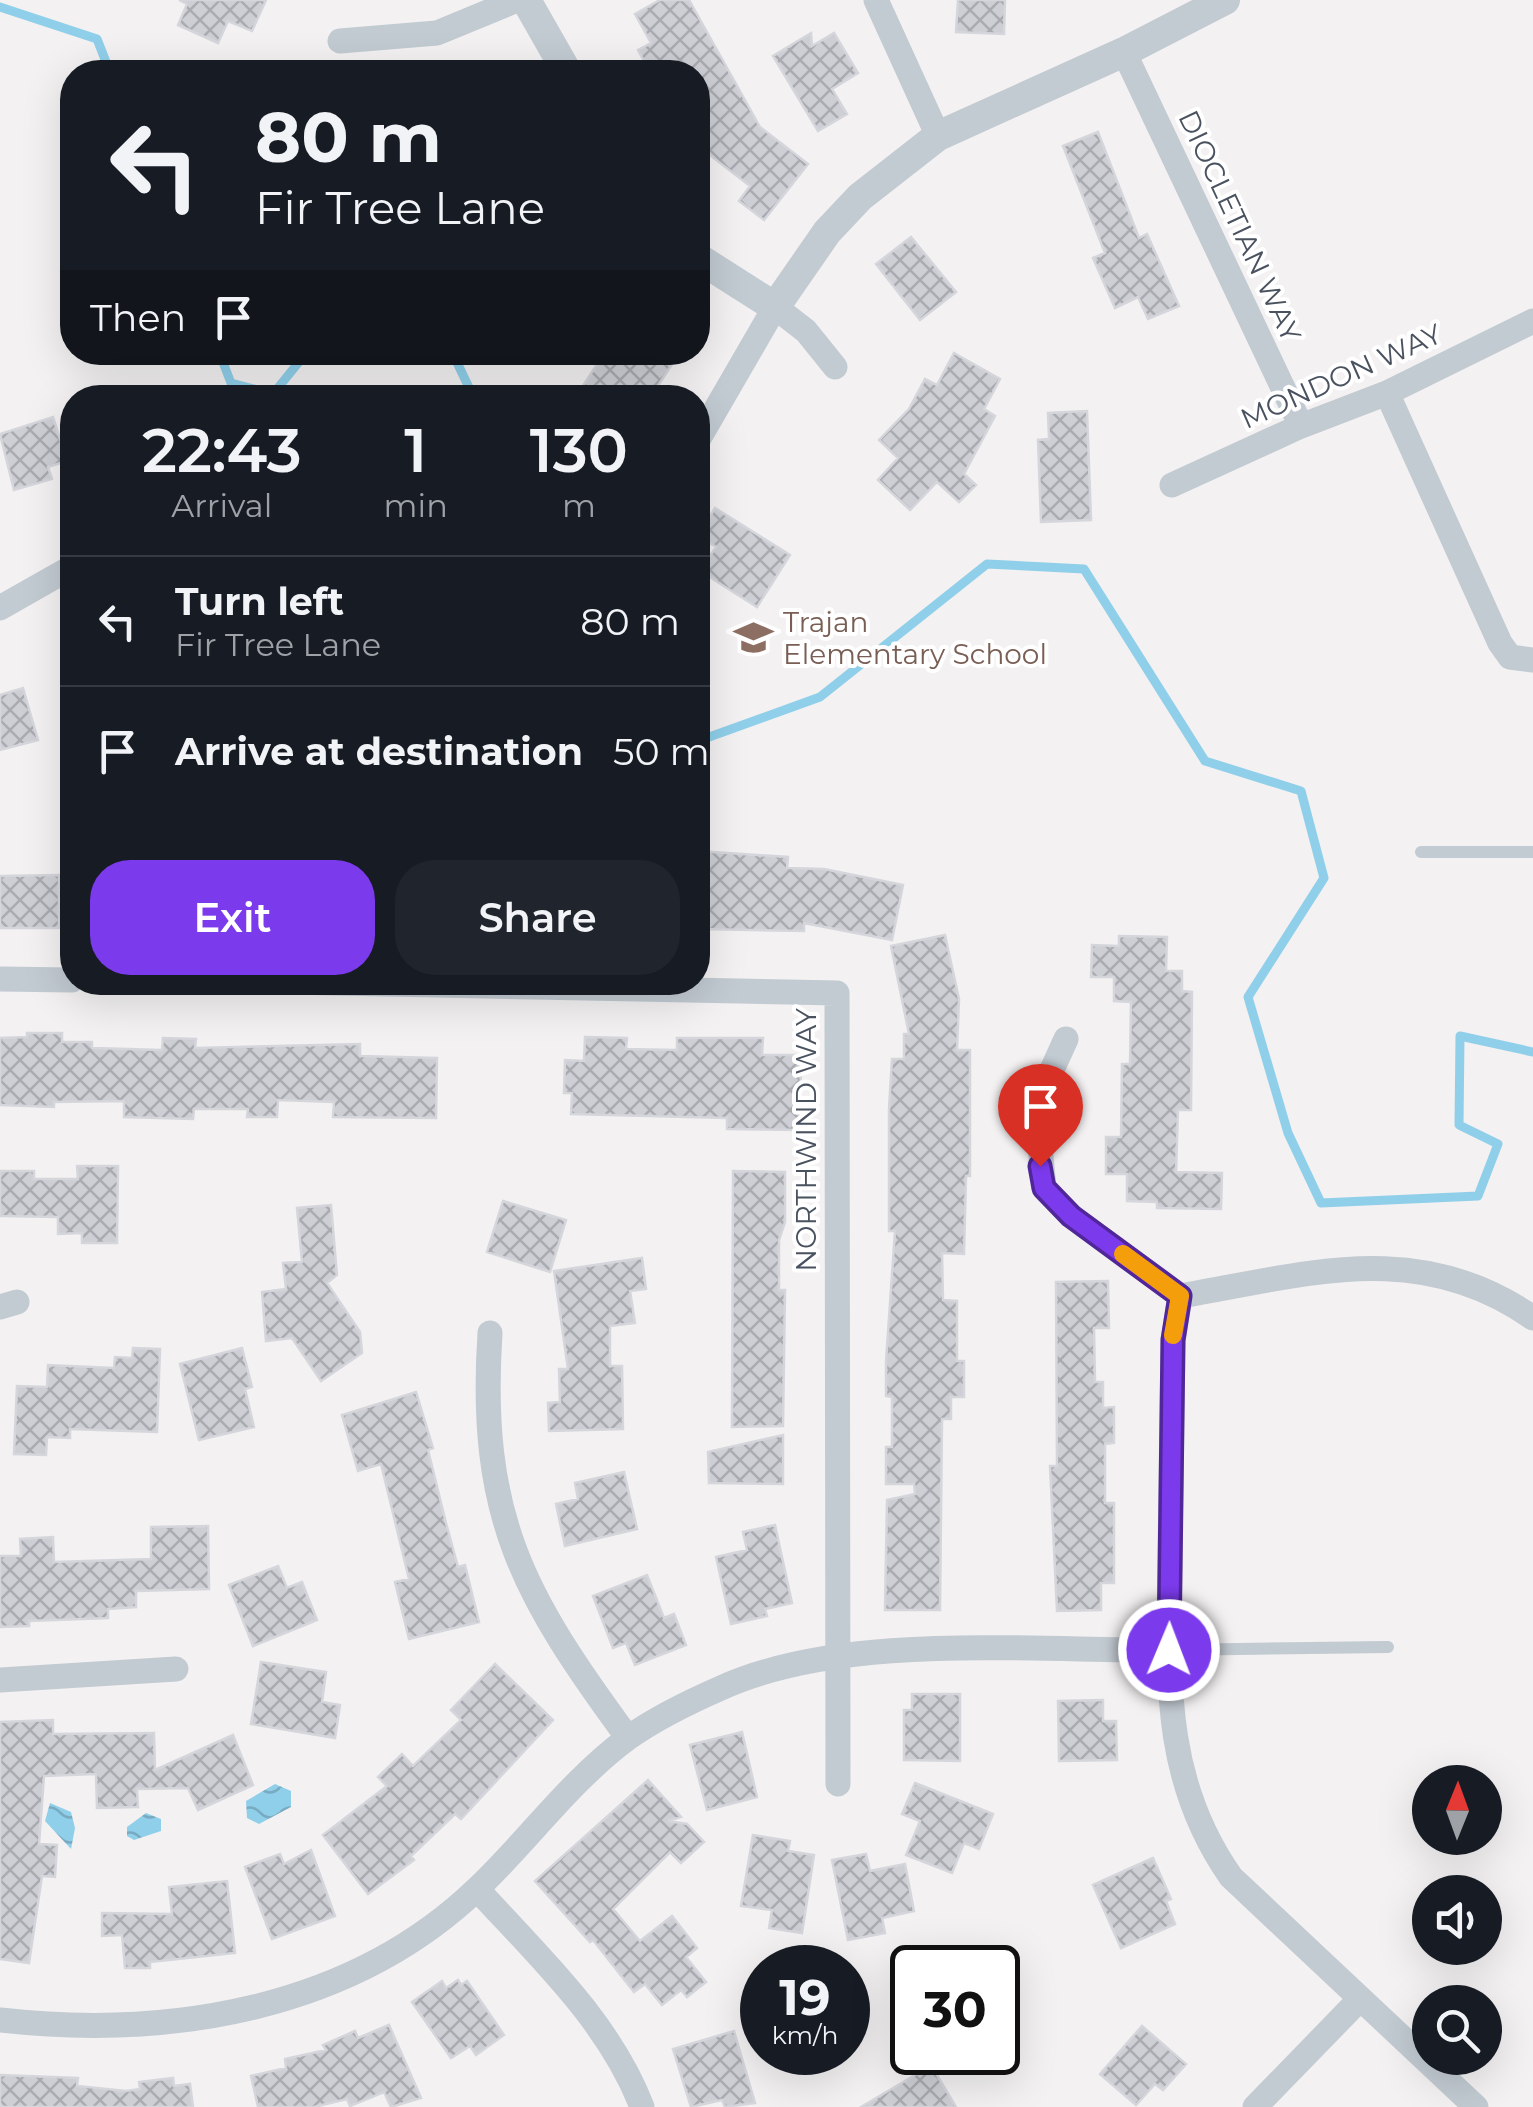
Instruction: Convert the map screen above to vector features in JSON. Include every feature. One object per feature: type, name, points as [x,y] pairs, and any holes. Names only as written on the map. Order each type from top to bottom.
[{"type":"street","points":[[340,41],[436,33],[517,0]]},
{"type":"street","points":[[526,0],[560,60]]},
{"type":"street","points":[[876,0],[938,136]]},
{"type":"street","points":[[710,419],[774,307],[827,232],[860,197],[938,136],[1124,52],[1224,0]]},
{"type":"street","name":"DIOCLETIAN WAY","points":[[1124,52],[1301,426]]},
{"type":"street","points":[[710,266],[806,331],[835,367]]},
{"type":"street","name":"MONDON WAY","points":[[1172,484],[1301,426],[1388,393],[1533,321]]},
{"type":"street","points":[[1388,393],[1500,643],[1510,657],[1533,660]]},
{"type":"street","points":[[0,608],[60,573]]},
{"type":"street","points":[[0,979],[60,980]]},
{"type":"street","name":"NORTHWIND WAY","points":[[710,990],[837,993],[835,1656]]},
{"type":"street","points":[[1066,1038],[1036,1106],[1044,1188],[1071,1216],[1180,1296],[1305,1271],[1392,1267],[1458,1281],[1533,1318]]},
{"type":"street","points":[[1180,1296],[1173,1340],[1169,1650],[1176,1752],[1205,1840],[1231,1877],[1476,2107]]},
{"type":"street","points":[[490,1333],[489,1448],[512,1550],[555,1638],[628,1738]]},
{"type":"street","points":[[0,2020],[154,2025],[220,2016],[283,2000],[370,1964],[426,1930],[477,1889],[566,1795],[628,1738],[724,1686],[835,1656],[1169,1650]]},
{"type":"street","points":[[835,1656],[838,1784]]},
{"type":"street","points":[[0,1680],[176,1669]]},
{"type":"street","points":[[477,1889],[580,2004],[611,2045],[642,2107]]},
{"type":"street","points":[[1255,2107],[1360,1999]]},
{"type":"lane","points":[[1421,852],[1533,852]]},
{"type":"lane","points":[[1169,1650],[1388,1647]]},
{"type":"water","points":[[275,1784],[291,1791],[291,1807],[259,1824],[247,1818],[246,1801]]},
{"type":"water","points":[[50,1803],[71,1812],[75,1828],[71,1849],[45,1821]]},
{"type":"water","points":[[146,1813],[161,1819],[161,1831],[134,1840],[127,1836],[127,1827]]},
{"type":"building","points":[[179,0],[266,0],[252,31],[228,21],[218,43],[178,25],[187,4]]},
{"type":"building","points":[[660,0],[689,0],[760,127],[808,164],[764,220],[739,201],[750,186],[710,155],[710,60],[643,60],[638,50],[651,43],[635,14]]},
{"type":"building","points":[[958,0],[1005,0],[1004,34],[956,32]]},
{"type":"building","points":[[811,33],[812,46],[834,33],[858,73],[832,89],[847,114],[818,131],[773,56]]},
{"type":"building","points":[[1098,132],[1139,238],[1147,234],[1179,306],[1148,319],[1138,297],[1115,308],[1093,258],[1105,253],[1063,146]]},
{"type":"building","points":[[911,237],[956,292],[920,320],[876,264]]},
{"type":"building","points":[[954,353],[1000,379],[984,409],[995,416],[964,474],[976,485],[959,502],[937,482],[910,510],[878,480],[898,458],[879,440],[909,409],[925,379],[937,385]]},
{"type":"building","points":[[597,365],[672,365],[658,385],[583,385]]},
{"type":"building","points":[[1087,411],[1091,520],[1041,522],[1038,440],[1049,439],[1048,413]]},
{"type":"building","points":[[53,417],[60,439],[60,463],[48,467],[52,479],[14,490],[0,434]]},
{"type":"building","points":[[715,508],[790,555],[757,607],[710,577],[710,556],[716,547],[710,543],[710,516]]},
{"type":"building","points":[[23,688],[38,740],[0,750],[0,695]]},
{"type":"building","points":[[710,852],[788,857],[787,868],[824,869],[903,885],[892,940],[804,923],[804,931],[710,929]]},
{"type":"building","points":[[59,875],[59,928],[0,928],[0,876]]},
{"type":"building","points":[[945,935],[959,999],[957,1050],[970,1050],[970,1176],[966,1176],[964,1254],[942,1253],[943,1300],[957,1301],[957,1361],[964,1361],[964,1397],[951,1397],[951,1419],[942,1419],[940,1610],[885,1610],[887,1500],[915,1494],[914,1484],[886,1484],[886,1447],[892,1447],[892,1397],[886,1396],[886,1361],[895,1231],[889,1231],[889,1109],[892,1059],[904,1059],[904,1034],[909,1034],[891,946]]},
{"type":"building","points":[[1119,936],[1167,937],[1166,971],[1182,971],[1182,991],[1192,992],[1191,1110],[1178,1110],[1176,1172],[1222,1173],[1221,1209],[1157,1208],[1157,1202],[1127,1201],[1127,1174],[1106,1174],[1106,1137],[1121,1137],[1122,1064],[1130,1064],[1131,1002],[1114,1001],[1114,977],[1091,977],[1092,945],[1119,946]]},
{"type":"building","points":[[27,1033],[62,1033],[62,1042],[92,1042],[92,1048],[162,1050],[163,1038],[196,1039],[195,1048],[360,1044],[360,1056],[437,1058],[436,1118],[333,1117],[334,1102],[278,1100],[277,1117],[247,1117],[248,1109],[194,1109],[193,1119],[124,1117],[124,1101],[54,1102],[54,1107],[0,1105],[0,1038],[27,1037]]},
{"type":"building","points":[[585,1037],[627,1038],[626,1049],[677,1050],[677,1038],[763,1038],[762,1055],[801,1055],[800,1130],[727,1129],[727,1118],[571,1114],[572,1093],[564,1093],[565,1060],[584,1061]]},
{"type":"building","points":[[77,1166],[118,1166],[117,1243],[82,1243],[82,1233],[58,1234],[58,1217],[0,1216],[0,1171],[34,1171],[34,1179],[78,1179]]},
{"type":"building","points":[[733,1171],[785,1172],[785,1222],[779,1240],[779,1290],[785,1290],[783,1426],[732,1427]]},
{"type":"building","points":[[503,1201],[566,1220],[550,1272],[487,1252]]},
{"type":"building","points":[[331,1205],[337,1275],[327,1283],[360,1332],[362,1353],[321,1381],[292,1338],[266,1341],[262,1292],[286,1289],[283,1263],[302,1262],[297,1208]]},
{"type":"building","points":[[642,1258],[646,1289],[630,1291],[635,1323],[610,1326],[610,1366],[622,1366],[623,1429],[549,1431],[548,1403],[560,1402],[559,1369],[568,1369],[554,1271]]},
{"type":"building","points":[[1108,1281],[1109,1328],[1094,1328],[1095,1382],[1103,1382],[1103,1408],[1114,1407],[1114,1443],[1105,1444],[1105,1503],[1114,1503],[1114,1583],[1101,1583],[1101,1610],[1057,1611],[1050,1466],[1057,1466],[1056,1282]]},
{"type":"building","points":[[133,1348],[160,1349],[157,1432],[70,1429],[70,1438],[47,1437],[46,1455],[14,1454],[17,1386],[47,1387],[48,1365],[114,1368],[115,1357],[132,1358]]},
{"type":"building","points":[[242,1348],[252,1387],[245,1389],[254,1427],[199,1440],[180,1364]]},
{"type":"building","points":[[416,1392],[433,1448],[428,1450],[458,1567],[465,1565],[479,1622],[409,1639],[395,1582],[409,1579],[381,1464],[358,1471],[342,1415]]},
{"type":"building","points":[[783,1435],[783,1484],[709,1483],[708,1452]]},
{"type":"building","points":[[624,1472],[637,1529],[565,1546],[556,1504],[578,1499],[575,1483]]},
{"type":"building","points":[[775,1525],[792,1603],[765,1609],[767,1616],[731,1624],[716,1557],[747,1550],[743,1532]]},
{"type":"building","points":[[208,1526],[209,1589],[136,1591],[136,1607],[108,1609],[108,1618],[29,1621],[29,1626],[0,1627],[0,1556],[21,1556],[20,1539],[53,1537],[54,1562],[151,1559],[151,1527]]},
{"type":"building","points":[[278,1566],[287,1588],[302,1582],[317,1620],[253,1646],[229,1585]]},
{"type":"building","points":[[647,1575],[664,1618],[674,1614],[686,1645],[635,1665],[626,1643],[613,1648],[593,1596]]},
{"type":"building","points":[[261,1662],[326,1672],[322,1702],[340,1705],[335,1738],[251,1724]]},
{"type":"building","points":[[495,1664],[553,1720],[461,1819],[455,1814],[411,1856],[414,1860],[368,1894],[323,1835],[387,1786],[378,1777],[402,1754],[413,1766],[461,1720],[451,1710]]},
{"type":"building","points":[[912,1694],[960,1694],[960,1761],[904,1760],[904,1710],[912,1710]]},
{"type":"building","points":[[1103,1700],[1103,1721],[1116,1721],[1117,1760],[1059,1761],[1058,1701]]},
{"type":"building","points":[[53,1720],[53,1734],[154,1733],[155,1770],[233,1735],[253,1785],[198,1810],[188,1788],[137,1789],[138,1807],[97,1808],[96,1774],[44,1776],[39,1844],[57,1845],[55,1877],[42,1876],[29,1963],[0,1959],[0,1722]]},
{"type":"building","points":[[742,1732],[757,1797],[707,1810],[690,1745]]},
{"type":"building","points":[[648,1780],[681,1817],[668,1821],[687,1824],[704,1842],[681,1863],[670,1852],[613,1909],[640,1941],[672,1916],[697,1948],[686,1957],[706,1982],[687,1997],[681,1990],[662,2005],[645,1984],[634,1992],[593,1940],[590,1942],[535,1881]]},
{"type":"building","points":[[915,1783],[993,1814],[979,1849],[964,1843],[952,1873],[906,1855],[920,1821],[902,1814]]},
{"type":"building","points":[[753,1835],[790,1841],[788,1851],[814,1855],[802,1933],[769,1928],[772,1910],[741,1906]]},
{"type":"building","points":[[311,1850],[335,1916],[272,1939],[245,1867],[280,1854],[284,1864]]},
{"type":"building","points":[[866,1854],[870,1871],[905,1864],[914,1911],[882,1918],[885,1933],[848,1940],[832,1860]]},
{"type":"building","points":[[1153,1858],[1171,1899],[1166,1901],[1175,1924],[1121,1948],[1093,1885]]},
{"type":"building","points":[[227,1881],[235,1953],[150,1962],[150,1968],[125,1968],[122,1935],[102,1936],[102,1913],[172,1914],[169,1887]]},
{"type":"building","points":[[458,1980],[461,1985],[467,1981],[504,2035],[476,2055],[470,2046],[451,2058],[412,2002],[442,1981],[446,1988]]},
{"type":"building","points":[[389,2025],[421,2098],[391,2107],[384,2092],[350,2106],[347,2099],[314,2107],[258,2107],[251,2076],[286,2068],[285,2059],[326,2050],[323,2045],[355,2031],[358,2038]]},
{"type":"building","points":[[1142,2026],[1186,2064],[1163,2090],[1155,2084],[1136,2105],[1100,2074]]},
{"type":"building","points":[[734,2031],[740,2052],[740,2075],[747,2075],[755,2103],[725,2107],[722,2100],[691,2107],[673,2049]]},
{"type":"building","points":[[0,2075],[78,2078],[77,2086],[126,2091],[140,2089],[139,2082],[173,2078],[174,2086],[190,2084],[193,2107],[0,2107]]},
{"type":"building","points":[[937,2075],[956,2107],[861,2107],[910,2078]]},
{"type":"waterway","points":[[0,7],[97,39],[105,60]]},
{"type":"waterway","points":[[224,365],[231,383],[239,385]]},
{"type":"waterway","points":[[280,385],[296,365]]},
{"type":"waterway","points":[[458,365],[468,385]]},
{"type":"waterway","points":[[710,737],[820,697],[987,564],[1084,569],[1205,761],[1301,791],[1324,878],[1248,997],[1288,1133],[1321,1203],[1478,1196],[1498,1144],[1459,1125],[1460,1036],[1533,1052]]},
{"type":"slow traffic","points":[[1123,1254],[1180,1296],[1173,1335]]},
{"type":"place","name":"Trajan Elementary School","points":[[753,638]]},
{"type":"route","points":[[1040,1166],[1044,1188],[1071,1216],[1180,1296],[1173,1340],[1169,1650]]}]
